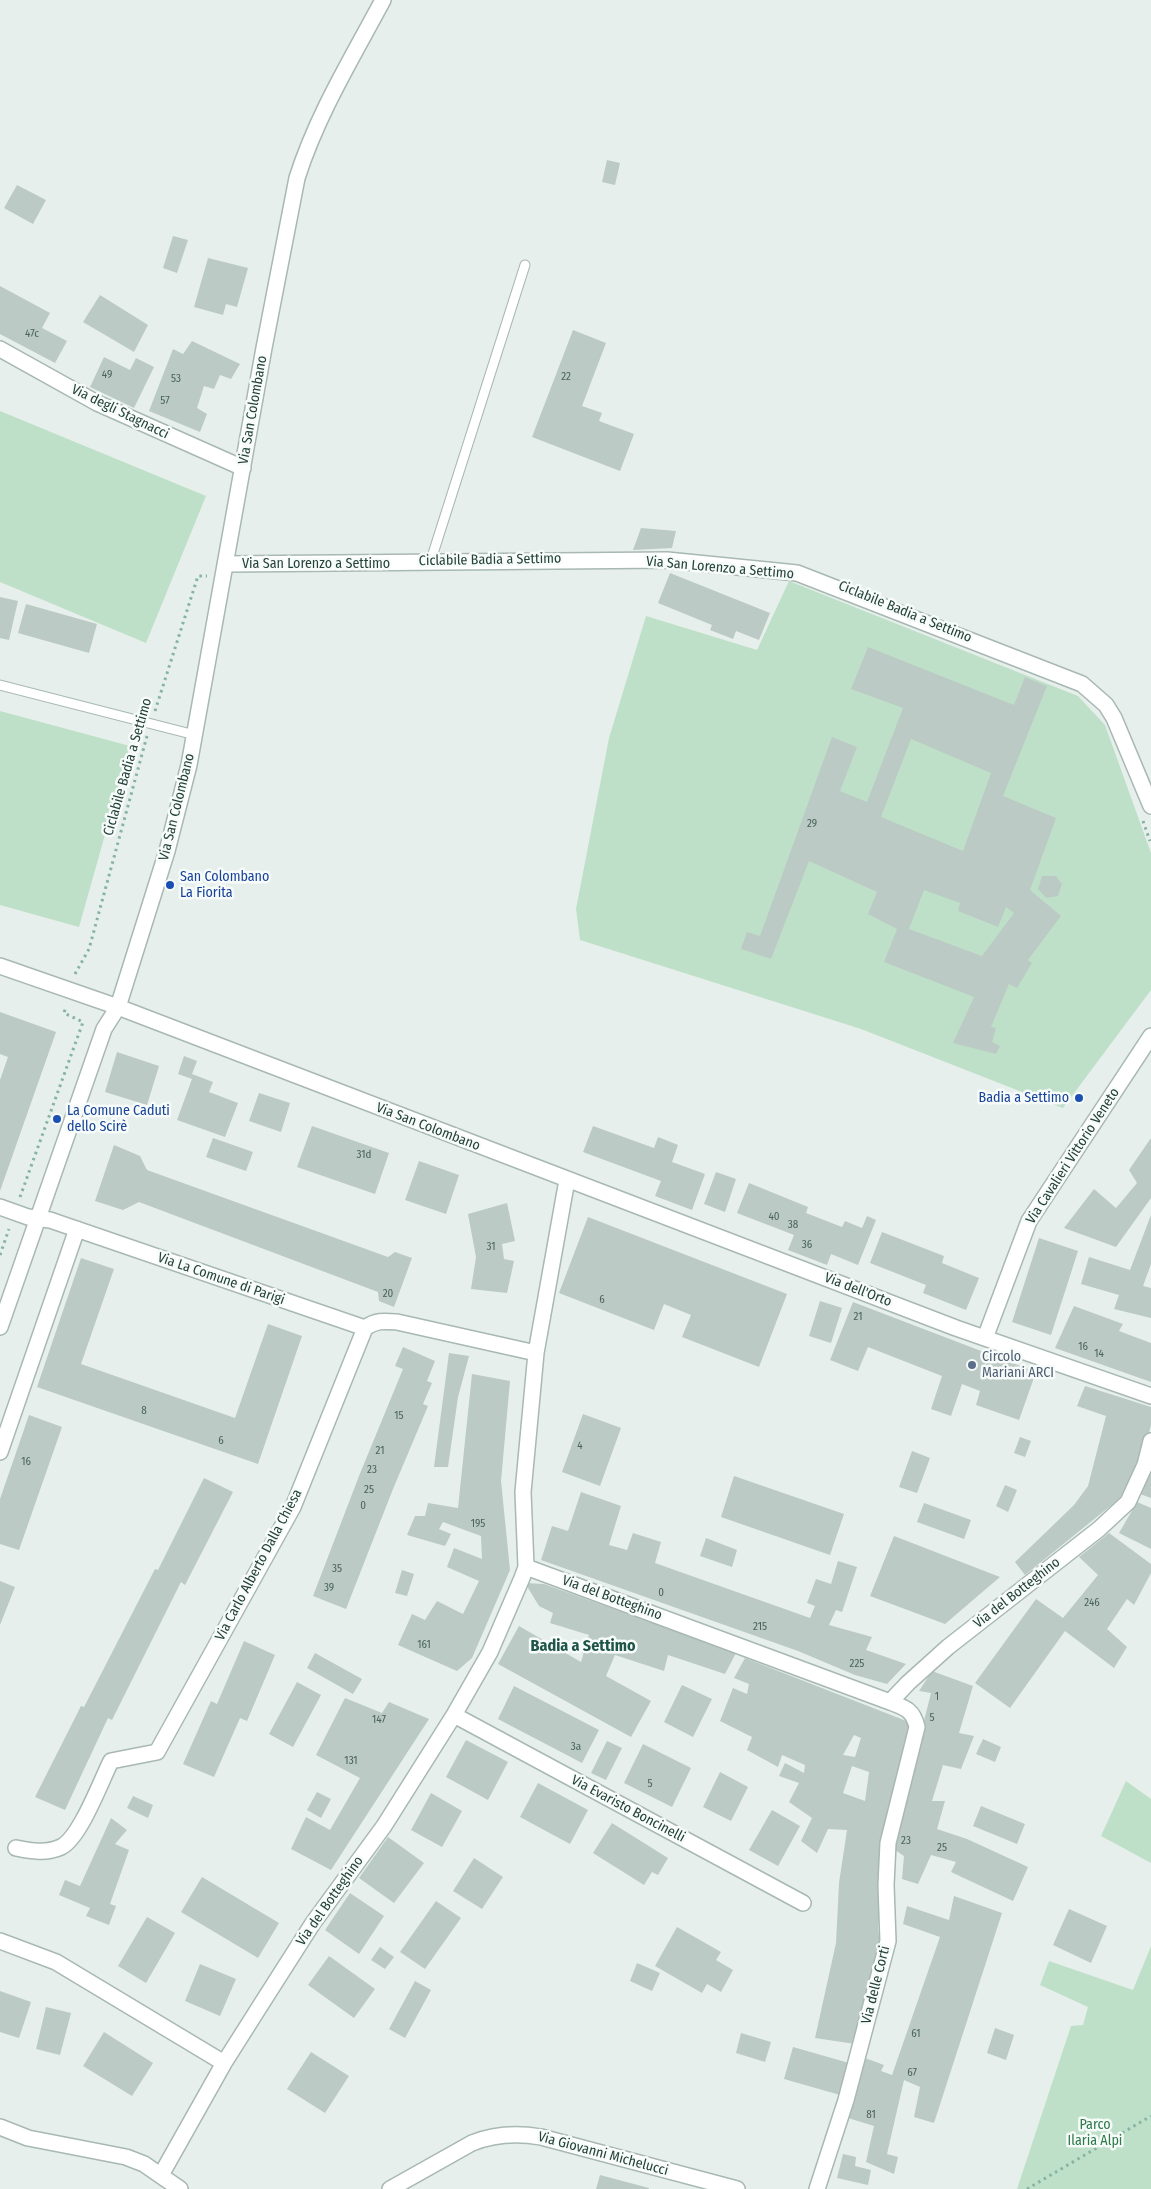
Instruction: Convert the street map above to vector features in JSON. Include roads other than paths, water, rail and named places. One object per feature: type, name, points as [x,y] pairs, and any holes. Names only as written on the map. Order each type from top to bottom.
[{"type":"street","name":"Via San Colombano","points":[[383,0],[335,89],[306,151],[297,178],[195,735],[167,851],[118,1007],[567,1180]]},
{"type":"street","name":"Via degli Stagnacci","points":[[0,350],[97,403],[243,468]]},
{"type":"street","name":"Via San Lorenzo a Settimo","points":[[224,570],[430,563],[667,560],[796,573],[1082,684],[1106,705],[1114,718],[1126,743],[1146,810]]},
{"type":"street","points":[[0,966],[118,1007],[101,1035],[0,1327]]},
{"type":"street","name":"Via Cavalieri Vittorio Veneto","points":[[985,1338],[1029,1221],[1151,1036]]},
{"type":"street","points":[[526,1567],[523,1492],[536,1354],[567,1180]]},
{"type":"street","name":"Via dell'Orto","points":[[567,1180],[985,1338],[1151,1396]]},
{"type":"street","name":"Via La Comune di Parigi","points":[[0,1207],[50,1220],[365,1328]]},
{"type":"street","points":[[0,1452],[77,1229]]},
{"type":"street","points":[[365,1328],[373,1323],[382,1321],[397,1322],[536,1354]]},
{"type":"street","name":"Via Carlo Alberto Dalla Chiesa","points":[[16,1848],[47,1852],[63,1846],[83,1820],[111,1761],[157,1752],[293,1507],[365,1328]]},
{"type":"street","name":"Via del Botteghino","points":[[161,2175],[224,2063],[262,2002],[313,1923],[384,1826],[454,1715],[490,1652],[526,1567],[890,1702],[948,1647],[1100,1529],[1128,1502],[1145,1465],[1151,1441]]},
{"type":"street","name":"Via delle Corti","points":[[817,2189],[846,2100],[888,1941],[886,1885],[888,1843],[917,1727],[914,1715],[905,1708],[890,1702]]},
{"type":"street","name":"Via Evaristo Boncinelli","points":[[454,1715],[804,1903]]},
{"type":"street","points":[[0,1941],[56,1962],[224,2063]]},
{"type":"street","points":[[0,2127],[28,2138],[126,2157],[144,2164],[180,2189]]},
{"type":"street","name":"Via Giovanni Michelucci","points":[[390,2189],[481,2139],[518,2134],[541,2137],[737,2189]]},
{"type":"lane","points":[[430,563],[525,265]]},
{"type":"lane","points":[[0,685],[52,700],[195,735]]},
{"type":"place","name":"San Colombano La Fiorita","points":[[170,885]]},
{"type":"place","name":"Badia a Settimo","points":[[1079,1098]]},
{"type":"place","name":"La Comune Caduti dello Scirè","points":[[57,1119]]},
{"type":"place","name":"Circolo Mariani ARCI","points":[[972,1365]]},
{"type":"district","name":"Badia a Settimo","points":[[583,1647]]},
{"type":"park label","name":"Parco Ilaria Alpi","points":[[1095,2134]]}]
